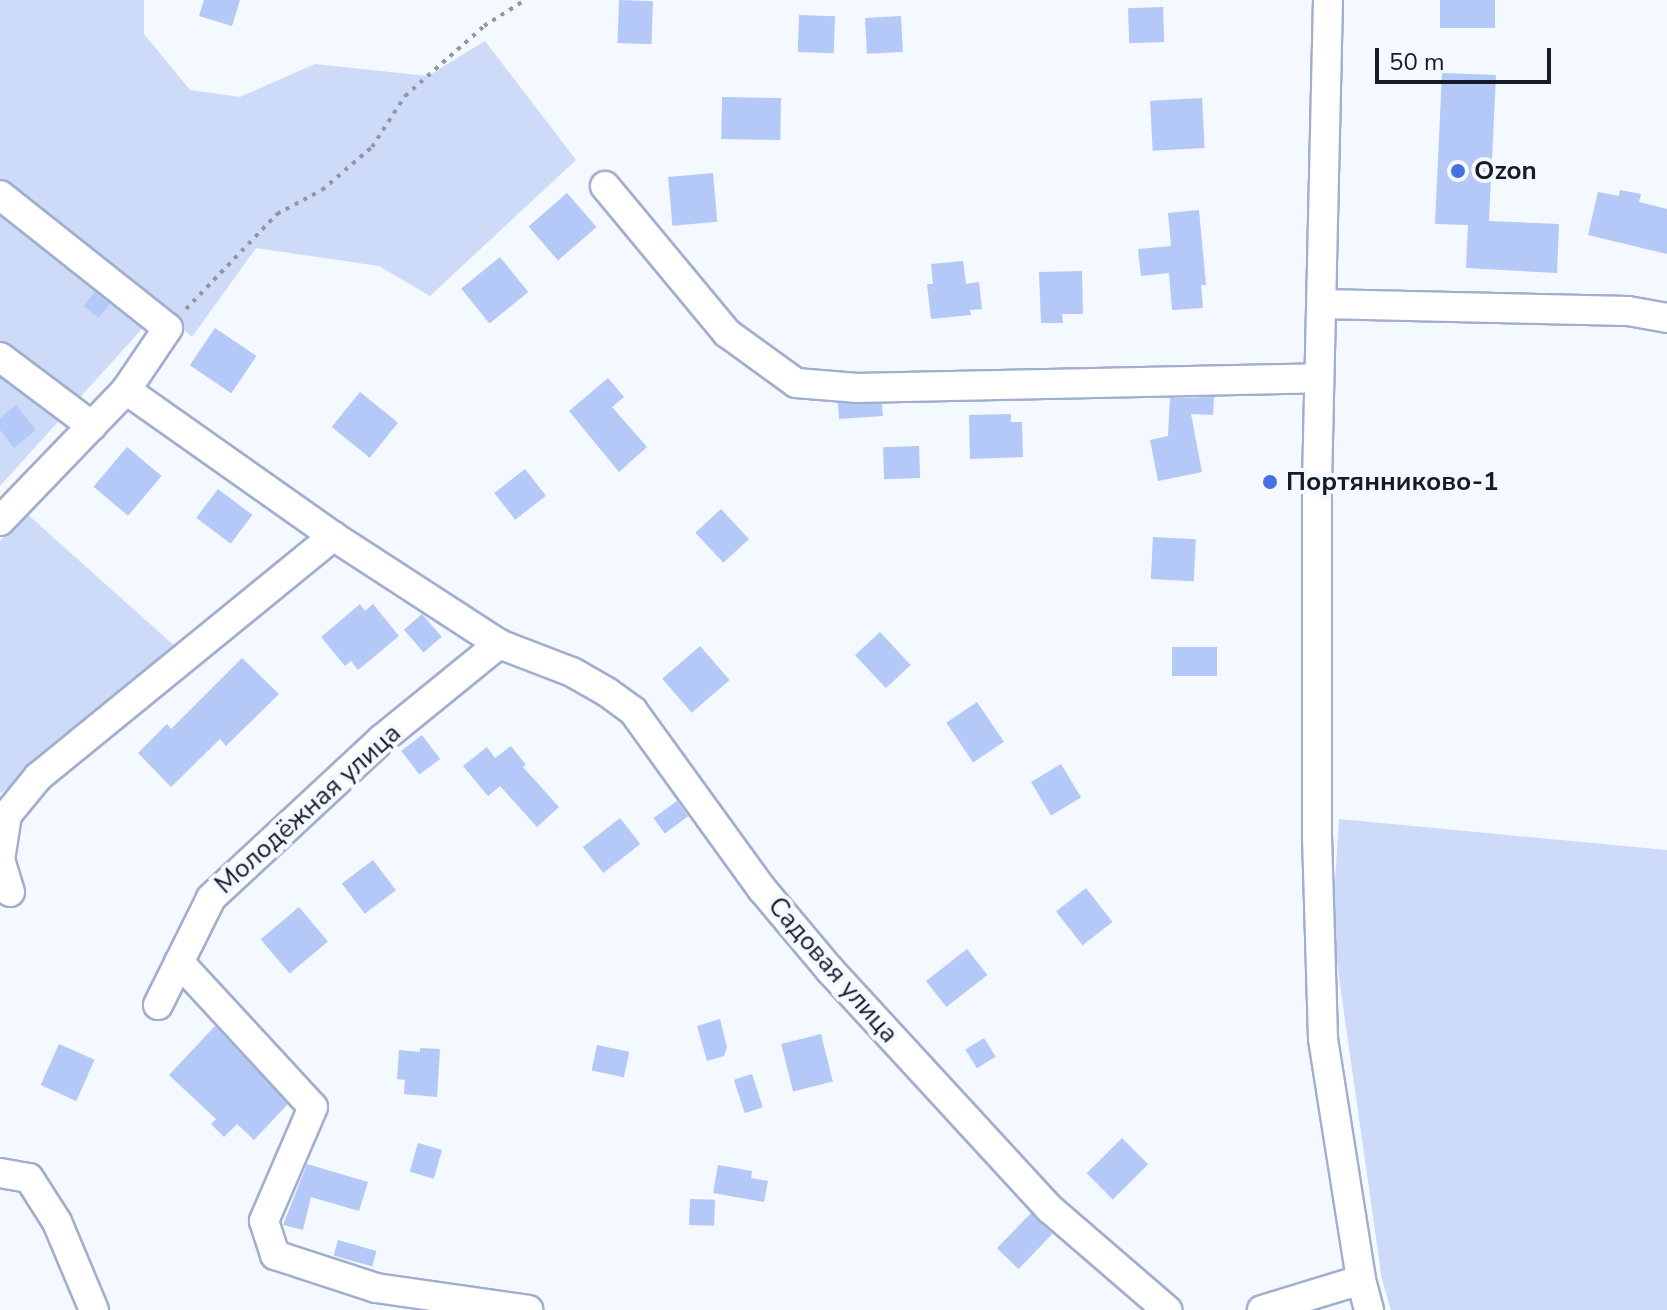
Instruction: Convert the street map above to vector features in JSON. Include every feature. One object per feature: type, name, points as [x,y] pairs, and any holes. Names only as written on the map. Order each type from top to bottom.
[{"type":"street","points":[[1328,0],[1318,378],[1317,836],[1323,1039],[1361,1280],[1369,1310]]},
{"type":"street","points":[[605,186],[727,333],[796,383],[858,388],[1318,378]]},
{"type":"street","points":[[0,195],[168,328],[126,390],[0,521]]},
{"type":"street","points":[[1322,304],[1598,309],[1667,318]]},
{"type":"street","points":[[0,357],[92,426]]},
{"type":"street","name":"Садовая улица","points":[[126,390],[333,536],[499,644],[572,672],[633,711],[762,889],[830,970],[1050,1209],[1167,1310]]},
{"type":"street","points":[[10,892],[0,860],[7,815],[38,777],[333,536]]},
{"type":"street","name":"Молодёжная улица","points":[[158,1005],[211,898],[382,739],[499,644]]},
{"type":"street","points":[[179,962],[313,1107],[264,1221],[275,1255],[376,1288],[528,1310]]},
{"type":"street","points":[[0,1173],[29,1178],[57,1222],[94,1310]]},
{"type":"street","points":[[1262,1310],[1361,1280]]},
{"type":"path","points":[[168,328],[277,214],[322,190],[372,147],[405,96],[484,26],[525,0]]},
{"type":"shaded area","points":[[0,0],[144,0],[144,34],[190,90],[240,97],[315,64],[428,76],[485,41],[576,160],[430,296],[379,266],[256,248],[192,337],[160,309],[0,486]]},
{"type":"shaded area","points":[[26,513],[178,649],[0,794],[0,541]]},
{"type":"shaded area","points":[[1339,819],[1667,850],[1667,1310],[1391,1310],[1382,1280],[1332,928]]},
{"type":"building","points":[[204,0],[240,0],[232,26],[199,16]]},
{"type":"building","points":[[619,0],[653,1],[651,44],[617,43]]},
{"type":"building","points":[[1440,0],[1495,0],[1495,28],[1440,28]]},
{"type":"building","points":[[1163,7],[1164,42],[1129,43],[1128,8]]},
{"type":"building","points":[[799,15],[835,16],[834,53],[798,52]]},
{"type":"building","points":[[901,16],[903,52],[867,54],[865,18]]},
{"type":"building","points":[[1442,73],[1496,75],[1489,221],[1559,224],[1557,273],[1466,268],[1468,225],[1435,224]]},
{"type":"building","points":[[722,97],[781,98],[780,140],[721,139]]},
{"type":"building","points":[[1202,98],[1205,148],[1153,151],[1150,101]]},
{"type":"building","points":[[713,173],[717,222],[672,226],[668,177]]},
{"type":"building","points":[[1620,190],[1641,194],[1639,202],[1667,209],[1667,254],[1588,235],[1598,192],[1619,196]]},
{"type":"building","points":[[567,193],[597,227],[558,260],[529,226]]},
{"type":"building","points":[[1199,210],[1206,285],[1201,285],[1203,308],[1172,310],[1169,273],[1141,276],[1138,249],[1171,246],[1168,213]]},
{"type":"building","points":[[500,257],[528,292],[489,323],[461,288]]},
{"type":"building","points":[[963,261],[966,284],[979,282],[982,309],[970,310],[971,315],[931,319],[927,284],[933,284],[931,264]]},
{"type":"building","points":[[1082,271],[1083,314],[1062,314],[1063,323],[1041,323],[1039,272]]},
{"type":"building","points":[[95,292],[110,304],[98,318],[84,306]]},
{"type":"building","points":[[215,328],[256,356],[231,393],[190,365]]},
{"type":"building","points":[[608,378],[624,397],[612,407],[647,447],[619,472],[569,411]]},
{"type":"building","points":[[360,392],[398,423],[370,458],[332,427]]},
{"type":"building","points":[[1214,397],[1213,415],[1191,414],[1202,472],[1158,481],[1150,440],[1168,436],[1170,398]]},
{"type":"building","points":[[838,403],[882,404],[883,416],[839,419]]},
{"type":"building","points":[[16,405],[36,430],[14,448],[0,430],[0,418]]},
{"type":"building","points":[[1011,414],[1011,422],[1022,422],[1023,457],[970,459],[969,415]]},
{"type":"building","points":[[919,446],[920,478],[884,479],[883,447]]},
{"type":"building","points":[[127,447],[161,476],[128,516],[94,487]]},
{"type":"building","points":[[525,469],[546,496],[515,520],[494,493]]},
{"type":"building","points":[[218,489],[252,515],[231,544],[196,518]]},
{"type":"building","points":[[721,509],[749,539],[723,563],[695,533]]},
{"type":"building","points":[[1153,537],[1196,539],[1194,581],[1151,579]]},
{"type":"building","points":[[360,604],[365,611],[373,604],[399,636],[358,670],[351,661],[345,666],[321,637]]},
{"type":"building","points":[[422,614],[442,637],[424,652],[404,630]]},
{"type":"building","points":[[880,632],[911,665],[886,688],[855,655]]},
{"type":"building","points":[[700,646],[730,680],[692,713],[662,679]]},
{"type":"building","points":[[1172,647],[1217,647],[1217,676],[1172,676]]},
{"type":"building","points":[[242,658],[279,694],[226,746],[220,739],[171,787],[138,753],[167,724],[171,729]]},
{"type":"building","points":[[977,702],[1004,742],[973,762],[946,723]]},
{"type":"building","points":[[422,735],[440,759],[419,775],[401,751]]},
{"type":"building","points":[[511,746],[526,765],[523,767],[559,807],[537,827],[500,786],[488,796],[463,766],[487,747],[495,758]]},
{"type":"building","points":[[1061,764],[1081,797],[1051,815],[1031,782]]},
{"type":"building","points":[[677,801],[688,816],[665,833],[654,818]]},
{"type":"building","points":[[620,818],[640,844],[603,873],[583,847]]},
{"type":"building","points":[[373,860],[396,890],[365,914],[342,883]]},
{"type":"building","points":[[1086,888],[1112,922],[1083,945],[1056,911]]},
{"type":"building","points":[[299,907],[328,941],[290,974],[261,939]]},
{"type":"building","points":[[967,949],[987,975],[946,1007],[926,981]]},
{"type":"building","points":[[720,1019],[727,1047],[724,1056],[707,1061],[697,1026]]},
{"type":"building","points":[[215,1026],[288,1104],[254,1140],[237,1124],[224,1137],[211,1124],[216,1119],[169,1075]]},
{"type":"building","points":[[821,1034],[833,1082],[793,1091],[781,1044]]},
{"type":"building","points":[[984,1038],[996,1057],[977,1068],[965,1050]]},
{"type":"building","points":[[59,1044],[95,1060],[76,1101],[41,1085]]},
{"type":"building","points":[[597,1045],[629,1052],[624,1077],[592,1070]]},
{"type":"building","points":[[420,1048],[440,1049],[437,1097],[404,1094],[405,1080],[397,1079],[399,1050],[420,1052]]},
{"type":"building","points":[[752,1074],[763,1107],[745,1113],[734,1080]]},
{"type":"building","points":[[1122,1138],[1148,1164],[1113,1200],[1087,1173]]},
{"type":"building","points":[[418,1143],[442,1150],[434,1179],[410,1172]]},
{"type":"building","points":[[307,1164],[368,1182],[359,1211],[311,1197],[303,1230],[283,1225]]},
{"type":"building","points":[[718,1165],[752,1171],[751,1178],[768,1181],[764,1202],[713,1193]]},
{"type":"building","points":[[690,1199],[715,1200],[714,1226],[689,1225]]},
{"type":"building","points":[[1031,1213],[1053,1234],[1019,1269],[997,1248]]},
{"type":"building","points":[[338,1240],[376,1251],[372,1266],[334,1255]]},
{"type":"place","name":"Ozon","points":[[1458,171]]},
{"type":"place","name":"Портянниково-1","points":[[1270,482]]}]
